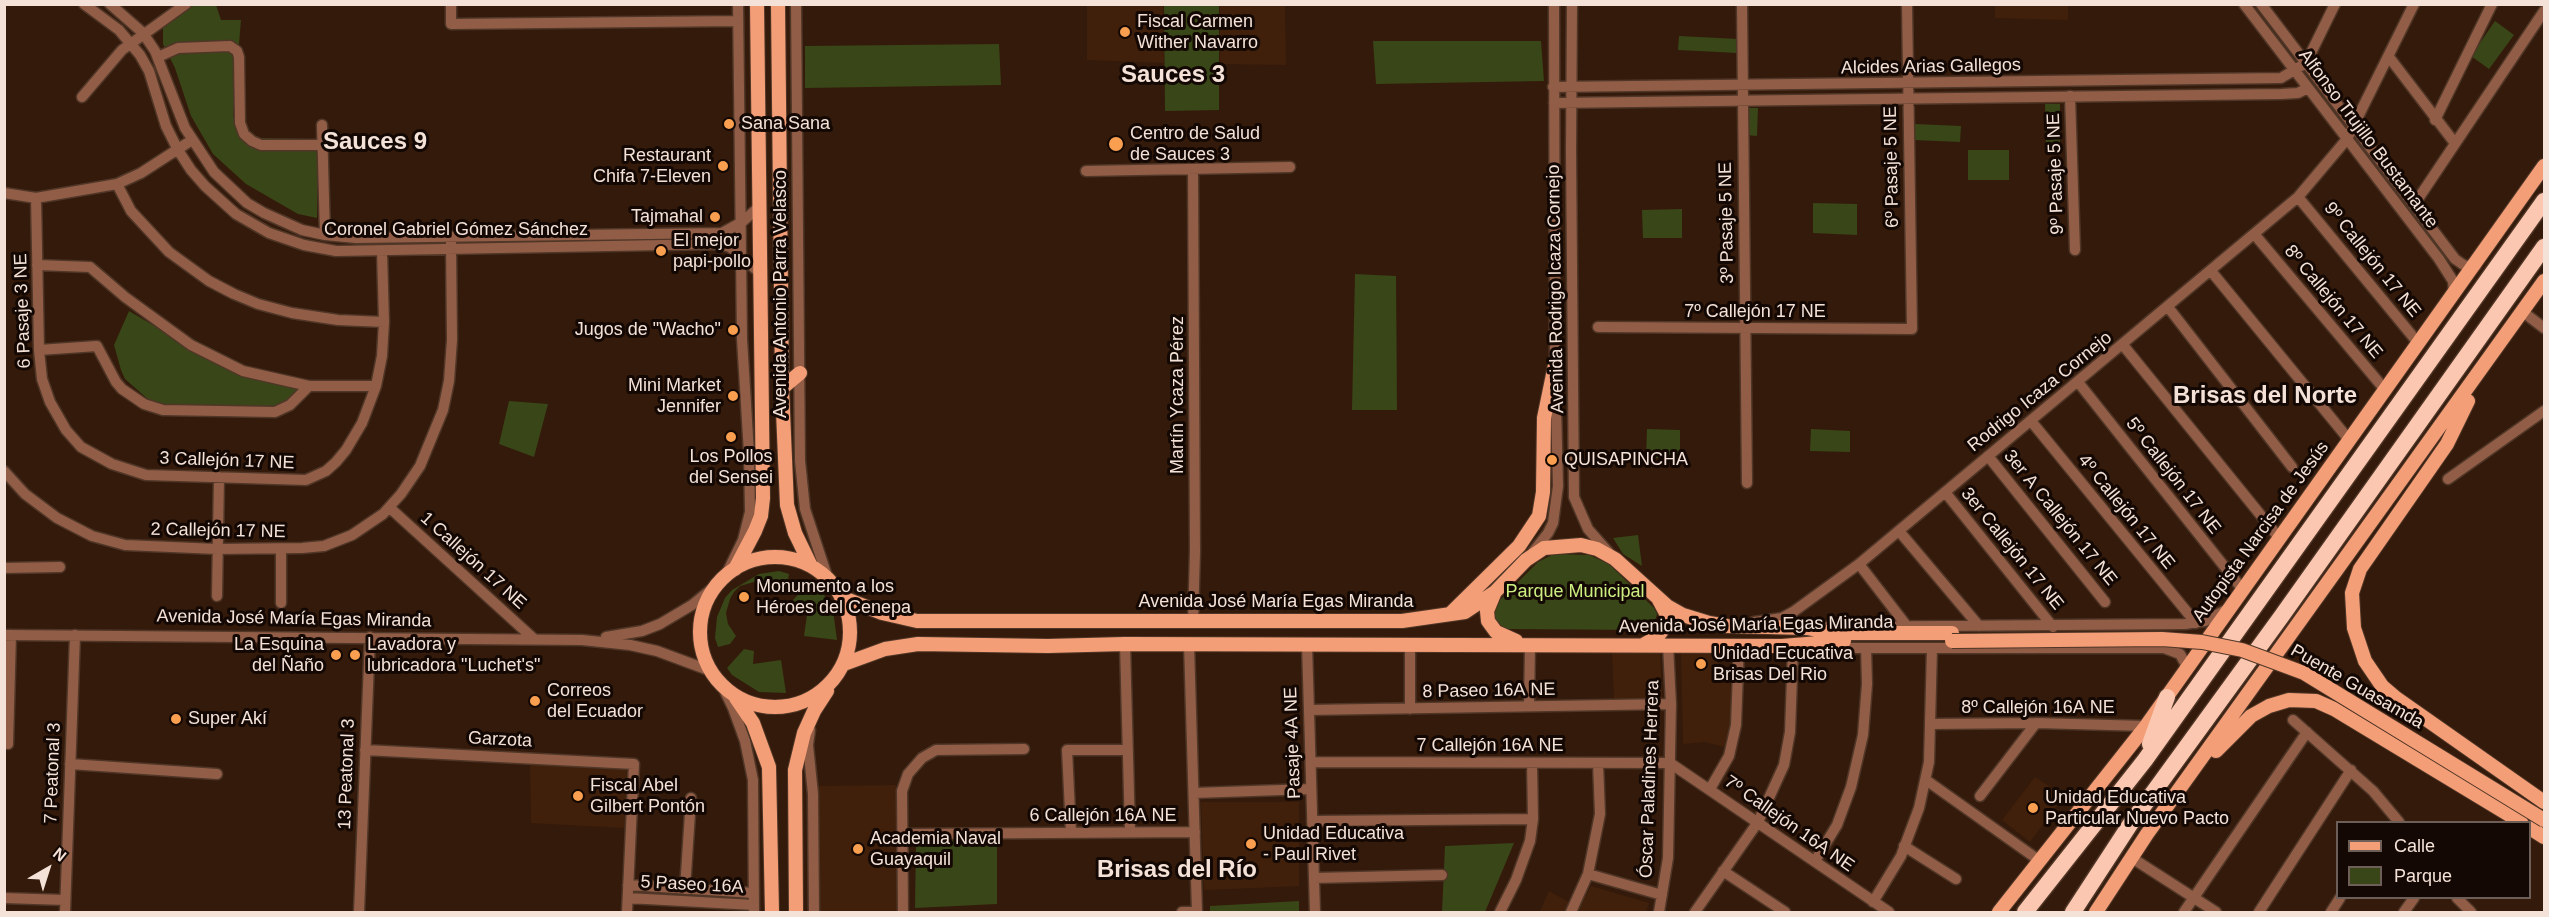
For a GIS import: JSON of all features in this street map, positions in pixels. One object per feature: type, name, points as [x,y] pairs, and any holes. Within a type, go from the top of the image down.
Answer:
[{"type":"highway","points":[[2025,912],[2145,760],[2544,201]]},
{"type":"highway","points":[[2073,912],[2131,823],[2281,617],[2544,247]]},
{"type":"highway","points":[[2145,760],[2167,697]]},
{"type":"main road","name":"Avenida Antonio Parra Velasco","points":[[730,572],[755,531],[761,516],[763,498],[757,4]]},
{"type":"main road","name":"Avenida Antonio Parra Velasco","points":[[778,4],[782,388],[787,505],[795,534],[810,564]]},
{"type":"main road","name":"Autopista Narcisa de Jesús","points":[[1999,912],[2146,726],[2476,265],[2544,166]]},
{"type":"main road","points":[[2096,912],[2187,779],[2544,281]]},
{"type":"main road","points":[[1449,615],[1519,546],[1539,516],[1543,492],[1544,418],[1555,365]]},
{"type":"main road","points":[[2484,367],[2447,444],[2360,569],[2352,593],[2352,614],[2356,639],[2365,661],[2382,686],[2544,802]]},
{"type":"main road","points":[[782,388],[800,373]]},
{"type":"main road","name":"Avenida José María Egas Miranda","points":[[842,597],[882,613],[917,621],[1402,621],[1449,615],[1476,606],[1496,592],[1526,560],[1550,546],[1581,544],[1597,549],[1615,559],[1659,599],[1683,615],[1727,626],[1807,628],[1832,633],[1952,637]]},
{"type":"main road","points":[[772,912],[769,767],[753,723],[734,695],[711,671],[702,650],[699,628],[704,606],[714,587],[730,572],[759,558],[785,557],[810,564],[828,579],[842,597],[851,625],[850,645],[844,664],[814,711],[800,747],[795,770],[796,912]]},
{"type":"main road","points":[[1496,592],[1487,611],[1491,627],[1502,636],[1528,645]]},
{"type":"main road","points":[[1640,645],[1656,638],[1666,626],[1667,615],[1659,599]]},
{"type":"main road","name":"Puente Guasamda","points":[[1952,637],[2179,633],[2221,638],[2266,650],[2320,675],[2544,812]]},
{"type":"main road","name":"Avenida José María Egas Miranda","points":[[844,664],[885,649],[918,644],[1048,646],[1125,644],[1739,645],[1788,648],[1832,641],[1952,637]]},
{"type":"main road","name":"Puente Guasamda","points":[[1952,637],[2162,639],[2202,642],[2254,653],[2304,673],[2544,820]]},
{"type":"main road","points":[[734,695],[751,704],[784,707],[803,703],[820,694],[834,681]]},
{"type":"main road","points":[[2187,779],[2251,716],[2279,702],[2298,699],[2316,701],[2367,729],[2519,821]]},
{"type":"main road","points":[[2531,829],[2544,837]]},
{"type":"street","name":"Coronel Gabriel Gómez Sánchez","points":[[84,4],[104,17],[131,42],[149,71],[166,126],[191,170],[236,214],[262,230],[286,240],[322,249],[382,250],[718,244],[730,247],[759,272]]},
{"type":"street","name":"Coronel Gabriel Gómez Sánchez","points":[[110,4],[143,33],[158,57],[192,140],[214,171],[247,202],[285,223],[325,235],[356,238],[722,233],[742,222],[759,207]]},
{"type":"street","points":[[451,4],[451,24],[738,21]]},
{"type":"street","name":"Avenida Antonio Parra Velasco","points":[[730,572],[743,540],[750,512],[742,339],[738,4]]},
{"type":"street","name":"Avenida Antonio Parra Velasco","points":[[796,4],[800,461],[805,509],[828,579]]},
{"type":"street","name":"Avenida Rodrigo Icaza Cornejo","points":[[1526,560],[1548,533],[1556,513],[1558,486],[1555,365],[1554,4]]},
{"type":"street","name":"Avenida Rodrigo Icaza Cornejo","points":[[1572,4],[1574,497],[1588,530],[1615,559]]},
{"type":"street","name":"3º Pasaje 5 NE","points":[[1742,4],[1741,86],[1747,483]]},
{"type":"street","name":"6º Pasaje 5 NE","points":[[1907,4],[1912,328]]},
{"type":"street","name":"Alfonso Trujillo Bustamante","points":[[2244,4],[2439,259],[2453,281],[2455,291],[2453,297]]},
{"type":"street","name":"Alfonso Trujillo Bustamante","points":[[2261,4],[2455,259],[2465,266],[2476,265]]},
{"type":"street","points":[[2306,63],[2335,4]]},
{"type":"street","name":"Rodrigo Icaza Cornejo","points":[[1727,626],[1782,618],[1812,600],[1899,531],[2298,197],[2347,139],[2414,4]]},
{"type":"street","points":[[2435,120],[2492,4]]},
{"type":"street","points":[[82,97],[131,42],[179,6]]},
{"type":"street","points":[[2414,205],[2454,142],[2544,11]]},
{"type":"street","points":[[158,57],[178,48],[230,46],[237,51],[239,57],[240,123],[244,134],[261,145],[322,145]]},
{"type":"street","points":[[2389,57],[2454,142]]},
{"type":"street","name":"Alcides Arias Gallegos","points":[[1553,87],[2277,79],[2306,63]]},
{"type":"street","name":"Alcides Arias Gallegos","points":[[1554,103],[2298,93],[2308,88]]},
{"type":"street","name":"9º Pasaje 5 NE","points":[[2070,96],[2075,250]]},
{"type":"street","points":[[322,125],[325,235]]},
{"type":"street","points":[[4,193],[36,198],[117,184],[141,173],[192,140]]},
{"type":"street","points":[[1086,171],[1290,167]]},
{"type":"street","name":"Martín Ycaza Pérez","points":[[1193,169],[1195,530],[1193,621]]},
{"type":"street","points":[[117,184],[131,211],[169,252],[209,281],[234,294],[258,304],[292,313],[338,320],[384,322]]},
{"type":"street","name":"9º Callejón 17 NE","points":[[2298,197],[2419,344]]},
{"type":"street","name":"6 Pasaje 3 NE","points":[[36,198],[39,350],[42,379],[50,402],[59,422],[75,441],[103,460],[146,475]]},
{"type":"street","name":"8º Callejón 17 NE","points":[[2255,235],[2386,391]]},
{"type":"street","name":"2 Callejón 17 NE","points":[[4,471],[41,507],[83,532],[125,545],[281,549],[324,546],[352,535],[390,508],[420,466],[444,410],[452,351],[451,236]]},
{"type":"street","points":[[37,265],[88,266],[125,297],[198,350],[246,372],[309,386],[376,386],[382,356],[384,322],[382,250]]},
{"type":"street","points":[[2211,271],[2350,441]]},
{"type":"street","points":[[2169,307],[2292,467]]},
{"type":"street","points":[[2523,312],[2544,328]]},
{"type":"street","name":"7º Callejón 17 NE","points":[[1598,327],[1912,328]]},
{"type":"street","points":[[2123,345],[2280,539]]},
{"type":"street","points":[[39,350],[97,346],[122,389],[140,402],[163,410],[275,412],[290,405],[309,386]]},
{"type":"street","name":"5º Callejón 17 NE","points":[[2078,382],[2243,590]]},
{"type":"street","name":"3 Callejón 17 NE","points":[[146,475],[306,480],[326,471],[343,455],[362,423],[376,386]]},
{"type":"street","points":[[2448,479],[2544,411]]},
{"type":"street","name":"4º Callejón 17 NE","points":[[2031,421],[2196,623]]},
{"type":"street","name":"3er A Callejón 17 NE","points":[[1988,456],[2105,602]]},
{"type":"street","points":[[217,596],[219,477]]},
{"type":"street","name":"3er Callejón 17 NE","points":[[1945,492],[2054,627]]},
{"type":"street","name":"1 Callejón 17 NE","points":[[390,508],[534,639]]},
{"type":"street","points":[[1899,531],[1979,626]]},
{"type":"street","points":[[281,549],[281,603]]},
{"type":"street","points":[[1859,564],[1906,626]]},
{"type":"street","points":[[4,568],[60,567]]},
{"type":"street","name":"Avenida José María Egas Miranda","points":[[582,640],[618,636],[660,624],[692,605],[714,587]]},
{"type":"street","points":[[1807,628],[1833,625],[2054,627],[2196,623],[2216,617],[2231,607]]},
{"type":"street","points":[[8,635],[8,744]]},
{"type":"street","name":"Avenida José María Egas Miranda","points":[[8,635],[582,640],[630,645],[657,651],[711,671]]},
{"type":"street","name":"7 Peatonal 3","points":[[65,912],[75,635]]},
{"type":"street","name":"13 Peatonal 3","points":[[359,912],[369,637]]},
{"type":"street","points":[[1125,644],[1126,750],[1130,832]]},
{"type":"street","points":[[1182,912],[1197,912],[1189,644]]},
{"type":"street","name":"Pasaje 4A NE","points":[[1307,644],[1315,912]]},
{"type":"street","points":[[1410,645],[1410,709]]},
{"type":"street","points":[[1528,645],[1529,706]]},
{"type":"street","name":"Óscar Paladines Herrera","points":[[1659,912],[1668,858],[1671,704],[1668,645]]},
{"type":"street","points":[[1710,789],[1729,756],[1736,725],[1739,645]]},
{"type":"street","points":[[1695,912],[1758,822],[1784,765],[1790,732],[1788,648],[2169,649],[2183,658],[2185,671]]},
{"type":"street","points":[[1815,861],[1837,825],[1851,787],[1863,735],[1867,684],[1866,648]]},
{"type":"street","points":[[1873,902],[1904,846],[1919,808],[1926,780],[1932,648]]},
{"type":"street","points":[[721,683],[745,741],[753,780],[754,909]]},
{"type":"street","name":"8 Paseo 16A NE","points":[[1309,710],[1671,704]]},
{"type":"street","points":[[814,711],[808,745],[813,794],[814,912]]},
{"type":"street","points":[[2293,720],[2351,770],[2394,820]]},
{"type":"street","points":[[1980,796],[2036,723]]},
{"type":"street","name":"8º Callejón 16A NE","points":[[1930,724],[2036,723],[2146,726]]},
{"type":"street","points":[[2184,912],[2307,732]]},
{"type":"street","points":[[903,912],[902,791],[908,774],[922,758],[936,750],[1024,749]]},
{"type":"street","name":"Garzota","points":[[365,750],[634,764],[628,885]]},
{"type":"street","points":[[1071,832],[1067,750],[1126,750]]},
{"type":"street","name":"7 Callejón 16A NE","points":[[1311,762],[1670,763]]},
{"type":"street","points":[[1500,912],[1516,880],[1530,841],[1533,819],[1532,763]]},
{"type":"street","points":[[1571,912],[1588,874],[1600,814],[1598,763]]},
{"type":"street","name":"7º Callejón 16A NE","points":[[1670,763],[1889,912]]},
{"type":"street","points":[[70,764],[217,774]]},
{"type":"street","points":[[2259,912],[2351,770]]},
{"type":"street","points":[[1926,780],[2040,861]]},
{"type":"street","points":[[1194,793],[1311,789]]},
{"type":"street","points":[[685,889],[692,798]]},
{"type":"street","points":[[1312,821],[1533,819]]},
{"type":"street","name":"6 Callejón 16A NE","points":[[903,834],[1195,832]]},
{"type":"street","points":[[1904,846],[1956,879]]},
{"type":"street","points":[[2132,858],[2216,912]]},
{"type":"street","points":[[1723,871],[1785,912]]},
{"type":"street","points":[[1588,874],[1662,895]]},
{"type":"street","points":[[1314,878],[1442,875]]},
{"type":"street","points":[[627,912],[628,885]]},
{"type":"street","name":"5 Paseo 16A","points":[[628,885],[754,893]]},
{"type":"street","points":[[4,898],[65,900]]},
{"type":"street","name":"5 Paseo 16A","points":[[628,898],[683,908],[754,909]]},
{"type":"street","points":[[2331,912],[2339,899]]},
{"type":"street","points":[[2404,912],[2413,899]]},
{"type":"street","points":[[2459,899],[2470,912]]},
{"type":"shaded area","name":"Fiscal Carmen Wither Navarro","points":[[1087,5],[1163,5],[1164,63],[1087,60]]},
{"type":"shaded area","points":[[1220,5],[1285,5],[1286,65],[1220,64]]},
{"type":"shaded area","points":[[1995,5],[2068,5],[2068,20],[1995,18]]},
{"type":"shaded area","points":[[1612,651],[1660,652],[1662,699],[1614,700]]},
{"type":"shaded area","points":[[1681,651],[1718,654],[1717,677],[1730,678],[1732,717],[1724,747],[1705,742],[1683,744]]},
{"type":"shaded area","name":"Fiscal Abel Gilbert Pontón","points":[[530,764],[627,768],[625,828],[531,823]]},
{"type":"shaded area","name":"Unidad Educativa Particular Nuevo Pacto","points":[[2035,777],[2064,796],[2030,842],[2002,820]]},
{"type":"shaded area","name":"Academia Naval Guayaquil","points":[[896,785],[898,912],[820,912],[818,786]]},
{"type":"shaded area","name":"Unidad Educativa - Paul Rivet","points":[[1201,802],[1299,802],[1299,886],[1204,890]]},
{"type":"shaded area","points":[[1591,886],[1649,903],[1646,912],[1583,912],[1578,910]]},
{"type":"shaded area","points":[[1549,891],[1569,902],[1564,912],[1540,911]]},
{"type":"green space","points":[[194,5],[216,5],[221,20],[241,20],[233,116],[248,134],[258,138],[306,139],[318,146],[317,218],[298,214],[246,184],[213,154],[191,116],[175,68],[163,44],[163,26]]},
{"type":"green space","points":[[1164,5],[1219,5],[1219,110],[1165,111]]},
{"type":"green space","points":[[2495,21],[2514,35],[2489,69],[2471,56]]},
{"type":"green space","points":[[1679,36],[1738,39],[1738,53],[1678,50]]},
{"type":"green space","points":[[1373,41],[1541,41],[1544,81],[1376,84]]},
{"type":"green space","points":[[999,44],[1001,85],[805,88],[805,46]]},
{"type":"green space","points":[[2045,104],[2060,104],[2060,144],[2046,145]]},
{"type":"green space","points":[[1747,108],[1758,108],[1757,136],[1747,135]]},
{"type":"green space","points":[[1915,124],[1961,126],[1960,142],[1914,140]]},
{"type":"green space","points":[[1968,150],[2009,150],[2009,180],[1968,180]]},
{"type":"green space","points":[[1813,203],[1857,204],[1857,235],[1813,233]]},
{"type":"green space","points":[[1682,209],[1682,238],[1643,238],[1642,210]]},
{"type":"green space","points":[[1355,274],[1396,276],[1397,410],[1352,410]]},
{"type":"green space","points":[[129,311],[197,351],[302,385],[289,402],[271,407],[161,406],[150,401],[125,379],[121,370],[114,345]]},
{"type":"green space","points":[[509,401],[548,404],[534,457],[499,444]]},
{"type":"green space","points":[[1647,429],[1680,430],[1680,458],[1646,458]]},
{"type":"green space","points":[[1811,429],[1850,431],[1850,452],[1810,451]]},
{"type":"green space","points":[[1638,535],[1642,566],[1623,554],[1613,538]]},
{"type":"green space","name":"Parque Municipal","points":[[1559,554],[1589,555],[1609,564],[1654,608],[1657,614],[1654,625],[1642,630],[1507,629],[1500,626],[1495,621],[1494,614],[1500,600],[1538,562]]},
{"type":"green space","points":[[779,571],[789,574],[787,585],[781,592],[767,584],[754,582],[740,586],[734,592],[726,613],[728,624],[736,636],[730,644],[718,647],[715,638],[717,617],[725,598],[732,590],[759,574]]},
{"type":"green space","points":[[810,582],[823,593],[833,610],[837,640],[804,636],[808,608],[796,609],[793,600]]},
{"type":"green space","points":[[744,649],[754,651],[753,664],[781,660],[786,693],[759,692],[732,675],[727,668]]},
{"type":"green space","points":[[916,840],[997,840],[997,904],[915,908]]},
{"type":"green space","points":[[1514,843],[1485,912],[1442,912],[1445,846]]},
{"type":"green space","points":[[1299,901],[1299,912],[1210,912],[1210,906]]},
{"type":"place","name":"Fiscal Carmen Wither Navarro","points":[[1125,32]]},
{"type":"place","name":"Sana Sana","points":[[729,124]]},
{"type":"place","name":"Centro de Salud de Sauces 3","points":[[1116,144]]},
{"type":"place","name":"Restaurant Chifa 7-Eleven","points":[[723,166]]},
{"type":"place","name":"Tajmahal","points":[[715,217]]},
{"type":"place","name":"El mejor papi-pollo","points":[[661,251]]},
{"type":"place","name":"Jugos de \"Wacho\"","points":[[733,330]]},
{"type":"place","name":"Mini Market Jennifer","points":[[733,396]]},
{"type":"place","name":"Los Pollos del Sensei","points":[[731,437]]},
{"type":"place","name":"QUISAPINCHA","points":[[1552,460]]},
{"type":"place","name":"Monumento a los Héroes del Cenepa","points":[[744,597]]},
{"type":"place","name":"La Esquina del Ñaño","points":[[336,655]]},
{"type":"place","name":"Lavadora y lubricadora \"Luchet's\"","points":[[355,655]]},
{"type":"place","name":"Unidad Ecucativa Brisas Del Rio","points":[[1701,664]]},
{"type":"place","name":"Correos del Ecuador","points":[[535,701]]},
{"type":"place","name":"Super Akí","points":[[176,719]]},
{"type":"place","name":"Fiscal Abel Gilbert Pontón","points":[[578,796]]},
{"type":"place","name":"Unidad Educativa Particular Nuevo Pacto","points":[[2033,808]]},
{"type":"place","name":"Unidad Educativa - Paul Rivet","points":[[1251,844]]},
{"type":"place","name":"Academia Naval Guayaquil","points":[[858,849]]},
{"type":"district","name":"Sauces 3","points":[[1173,75]]},
{"type":"district","name":"Sauces 9","points":[[375,142]]},
{"type":"district","name":"Brisas del Norte","points":[[2265,396]]},
{"type":"district","name":"Brisas del Río","points":[[1177,870]]}]
